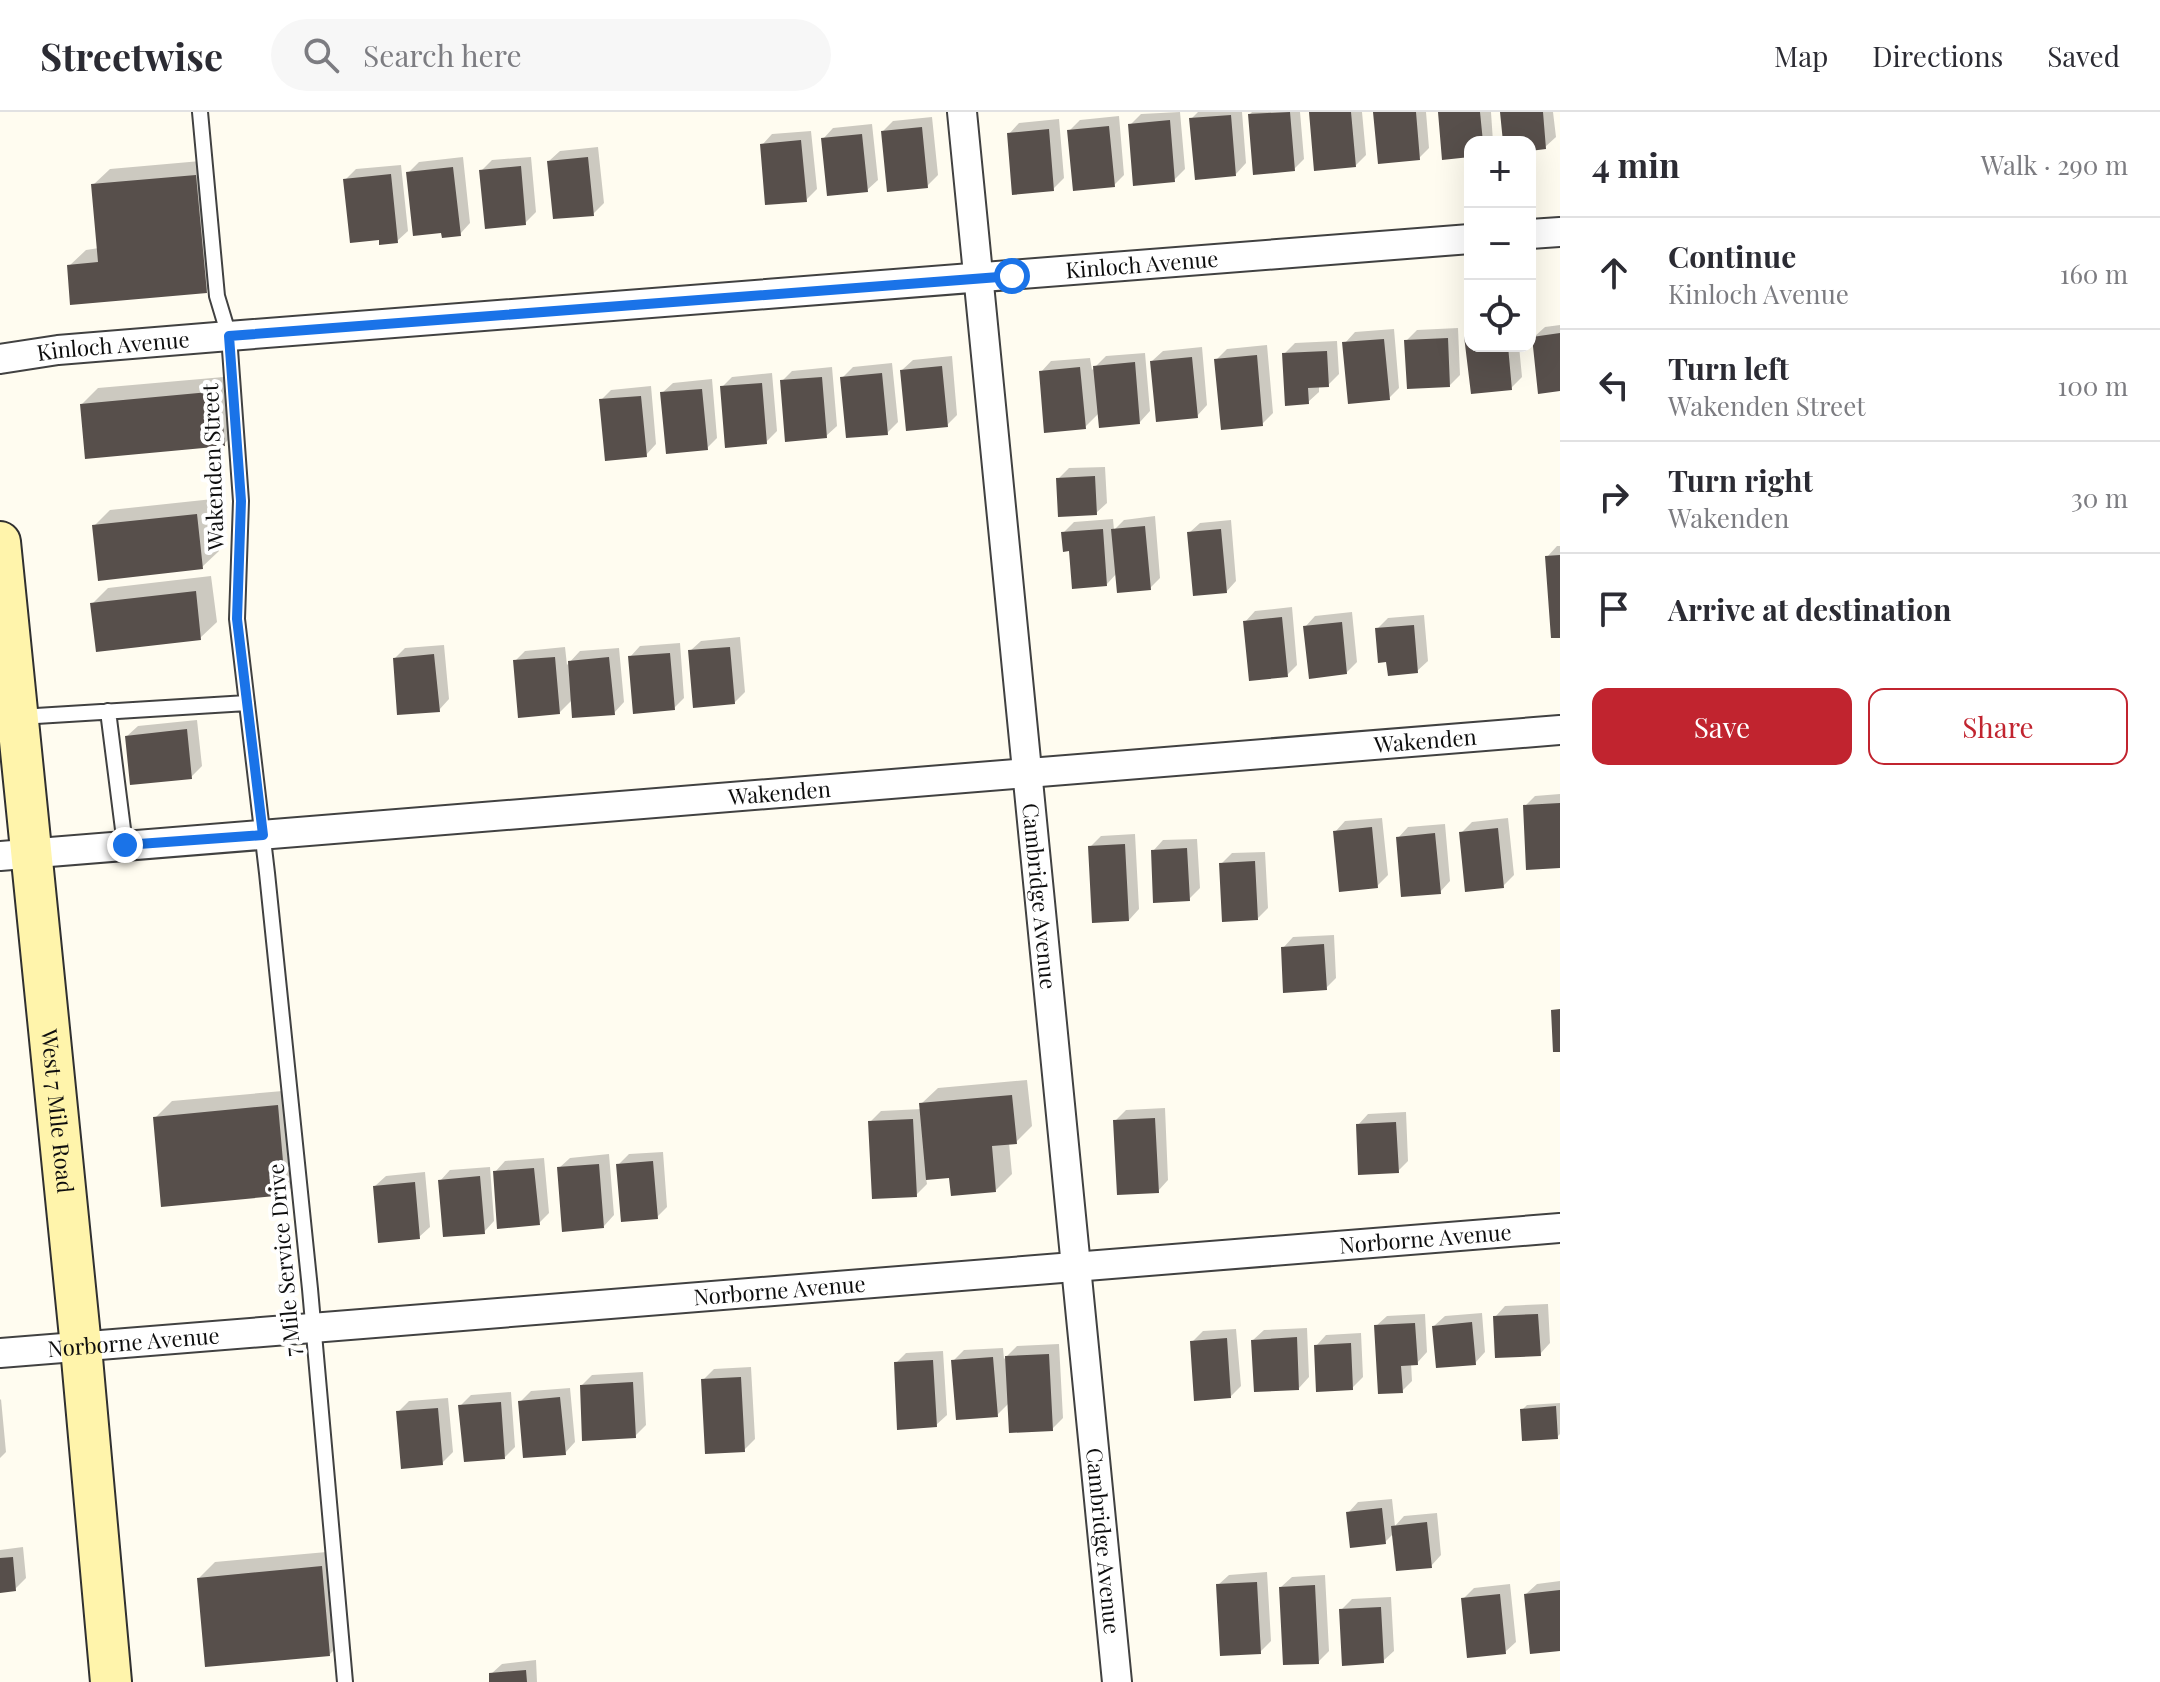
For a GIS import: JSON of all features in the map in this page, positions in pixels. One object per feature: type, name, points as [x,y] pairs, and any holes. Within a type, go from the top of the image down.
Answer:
[{"type":"main road","name":"West 7 Mile Road","points":[[0,542],[17,717],[15,854],[81,1347],[111,1682]]},
{"type":"street","name":"Cambridge Avenue","points":[[962,112],[1117,1682]]},
{"type":"street","points":[[1536,234],[1560,232]]},
{"type":"street","name":"Kinloch Avenue","points":[[0,359],[58,350],[229,336],[1464,239]]},
{"type":"street","name":"Wakenden","points":[[15,854],[1560,730]]},
{"type":"street","name":"Norborne Avenue","points":[[0,1353],[1560,1228]]},
{"type":"lane","points":[[200,112],[217,296],[229,336]]},
{"type":"lane","name":"Wakenden Street","points":[[229,336],[241,501],[237,619],[263,835]]},
{"type":"lane","points":[[17,717],[247,703]]},
{"type":"lane","points":[[108,711],[125,845]]},
{"type":"lane","name":"7 Mile Service Drive","points":[[263,835],[345,1682]]},
{"type":"building","points":[[1290,112],[1295,171],[1253,175],[1248,114]]},
{"type":"building","points":[[1309,112],[1351,112],[1356,167],[1314,171]]},
{"type":"building","points":[[1373,112],[1416,112],[1420,160],[1378,164]]},
{"type":"building","points":[[1438,112],[1480,112],[1482,136],[1464,136],[1464,158],[1442,160]]},
{"type":"building","points":[[1500,112],[1543,112],[1546,149],[1536,150],[1536,136],[1502,136]]},
{"type":"building","points":[[1231,115],[1236,176],[1195,180],[1189,118]]},
{"type":"building","points":[[1170,120],[1175,182],[1133,186],[1128,124]]},
{"type":"building","points":[[1109,126],[1115,187],[1073,191],[1067,130]]},
{"type":"building","points":[[922,127],[928,188],[887,192],[881,131]]},
{"type":"building","points":[[1049,129],[1054,191],[1012,195],[1007,133]]},
{"type":"building","points":[[862,134],[868,192],[827,196],[821,138]]},
{"type":"building","points":[[801,140],[807,202],[765,205],[760,144]]},
{"type":"building","points":[[588,157],[594,216],[553,219],[547,161]]},
{"type":"building","points":[[521,166],[526,225],[485,229],[479,170]]},
{"type":"building","points":[[453,167],[461,236],[442,238],[441,233],[413,236],[406,172]]},
{"type":"building","points":[[391,174],[398,243],[379,245],[379,240],[350,243],[343,179]]},
{"type":"building","points":[[196,175],[207,293],[70,305],[67,265],[98,262],[91,184]]},
{"type":"building","points":[[1560,333],[1560,391],[1538,394],[1534,352],[1536,336]]},
{"type":"building","points":[[1448,338],[1450,387],[1407,389],[1404,340]]},
{"type":"building","points":[[1384,339],[1390,400],[1348,404],[1342,342]]},
{"type":"building","points":[[1327,351],[1329,387],[1308,388],[1309,404],[1285,406],[1282,353]]},
{"type":"building","points":[[1466,352],[1509,352],[1512,390],[1471,394]]},
{"type":"building","points":[[1257,355],[1263,426],[1221,430],[1214,359]]},
{"type":"building","points":[[1192,357],[1198,418],[1156,422],[1150,361]]},
{"type":"building","points":[[1135,362],[1140,424],[1099,428],[1093,366]]},
{"type":"building","points":[[942,366],[948,427],[906,431],[900,370]]},
{"type":"building","points":[[1080,367],[1086,429],[1044,433],[1039,371]]},
{"type":"building","points":[[882,373],[888,435],[846,438],[840,377]]},
{"type":"building","points":[[822,377],[827,438],[785,442],[780,380]]},
{"type":"building","points":[[762,383],[767,444],[725,448],[720,386]]},
{"type":"building","points":[[702,389],[708,450],[666,454],[660,392]]},
{"type":"building","points":[[220,391],[225,446],[85,459],[80,404]]},
{"type":"building","points":[[641,396],[647,457],[605,461],[599,399]]},
{"type":"building","points":[[1095,476],[1097,515],[1058,517],[1056,478]]},
{"type":"building","points":[[197,514],[203,569],[98,581],[92,525]]},
{"type":"building","points":[[1145,526],[1151,590],[1117,593],[1111,529]]},
{"type":"building","points":[[1103,529],[1107,586],[1072,589],[1069,551],[1063,552],[1061,532]]},
{"type":"building","points":[[1221,529],[1227,593],[1193,596],[1187,532]]},
{"type":"building","points":[[1560,555],[1560,638],[1551,638],[1545,556]]},
{"type":"building","points":[[196,591],[201,640],[96,652],[90,603]]},
{"type":"building","points":[[1282,617],[1288,677],[1249,681],[1243,621]]},
{"type":"building","points":[[1342,622],[1347,674],[1309,679],[1303,626]]},
{"type":"building","points":[[1414,625],[1418,673],[1388,676],[1386,662],[1378,663],[1375,628]]},
{"type":"building","points":[[730,647],[735,704],[693,708],[688,650]]},
{"type":"building","points":[[670,653],[675,710],[633,714],[628,656]]},
{"type":"building","points":[[434,654],[440,712],[397,715],[393,658]]},
{"type":"building","points":[[555,657],[560,714],[518,718],[513,660]]},
{"type":"building","points":[[609,657],[615,715],[572,718],[568,661]]},
{"type":"building","points":[[187,729],[192,779],[130,785],[125,736]]},
{"type":"building","points":[[1560,803],[1560,868],[1526,870],[1523,805]]},
{"type":"building","points":[[1372,827],[1378,888],[1339,892],[1333,831]]},
{"type":"building","points":[[1498,828],[1504,888],[1465,892],[1459,832]]},
{"type":"building","points":[[1435,833],[1441,894],[1401,897],[1396,837]]},
{"type":"building","points":[[1125,844],[1129,921],[1092,923],[1088,846]]},
{"type":"building","points":[[1187,848],[1190,901],[1153,903],[1151,850]]},
{"type":"building","points":[[1255,861],[1258,920],[1222,922],[1219,863]]},
{"type":"building","points":[[1324,944],[1327,990],[1283,993],[1281,947]]},
{"type":"building","points":[[1560,1009],[1560,1052],[1553,1052],[1551,1010]]},
{"type":"building","points":[[1012,1095],[1017,1144],[992,1146],[996,1192],[951,1196],[949,1178],[926,1180],[919,1103]]},
{"type":"building","points":[[278,1105],[286,1195],[161,1207],[153,1117]]},
{"type":"building","points":[[1155,1118],[1159,1193],[1117,1195],[1113,1120]]},
{"type":"building","points":[[913,1119],[917,1197],[872,1199],[868,1121]]},
{"type":"building","points":[[1396,1122],[1399,1173],[1358,1175],[1356,1124]]},
{"type":"building","points":[[653,1161],[658,1219],[621,1222],[616,1164]]},
{"type":"building","points":[[599,1164],[604,1228],[562,1232],[557,1167]]},
{"type":"building","points":[[534,1168],[540,1225],[497,1229],[493,1171]]},
{"type":"building","points":[[480,1176],[485,1234],[443,1237],[438,1180]]},
{"type":"building","points":[[415,1182],[420,1239],[378,1243],[373,1186]]},
{"type":"building","points":[[1538,1314],[1541,1356],[1495,1358],[1493,1316]]},
{"type":"building","points":[[1472,1322],[1476,1365],[1436,1368],[1432,1326]]},
{"type":"building","points":[[1415,1323],[1418,1365],[1401,1366],[1403,1393],[1378,1394],[1374,1325]]},
{"type":"building","points":[[1297,1337],[1299,1390],[1254,1392],[1251,1340]]},
{"type":"building","points":[[1227,1338],[1231,1398],[1194,1401],[1190,1341]]},
{"type":"building","points":[[1351,1343],[1353,1390],[1316,1392],[1314,1345]]},
{"type":"building","points":[[1049,1354],[1053,1431],[1009,1433],[1005,1356]]},
{"type":"building","points":[[993,1357],[998,1417],[956,1420],[951,1360]]},
{"type":"building","points":[[933,1360],[937,1427],[897,1430],[894,1362]]},
{"type":"building","points":[[741,1377],[745,1452],[705,1454],[701,1379]]},
{"type":"building","points":[[633,1382],[636,1438],[582,1441],[580,1385]]},
{"type":"building","points":[[560,1397],[566,1455],[523,1458],[518,1401]]},
{"type":"building","points":[[501,1402],[505,1459],[464,1462],[458,1405]]},
{"type":"building","points":[[1556,1406],[1558,1439],[1522,1441],[1520,1409]]},
{"type":"building","points":[[438,1408],[443,1465],[401,1469],[396,1411]]},
{"type":"building","points":[[1382,1508],[1386,1544],[1350,1548],[1346,1512]]},
{"type":"building","points":[[1427,1522],[1432,1568],[1396,1571],[1391,1526]]},
{"type":"building","points":[[13,1557],[16,1591],[0,1593],[0,1558]]},
{"type":"building","points":[[322,1566],[330,1656],[205,1667],[197,1578]]},
{"type":"building","points":[[1257,1582],[1261,1654],[1220,1656],[1216,1584]]},
{"type":"building","points":[[1315,1585],[1319,1664],[1283,1665],[1279,1587]]},
{"type":"building","points":[[1560,1590],[1560,1651],[1530,1654],[1524,1594]]},
{"type":"building","points":[[1500,1594],[1506,1654],[1467,1658],[1461,1598]]},
{"type":"building","points":[[1381,1607],[1384,1663],[1342,1666],[1339,1609]]},
{"type":"building","points":[[526,1670],[527,1682],[489,1682],[489,1673]]},
{"type":"route","points":[[125,845],[263,835],[237,619],[241,501],[229,336],[1012,276]]}]
